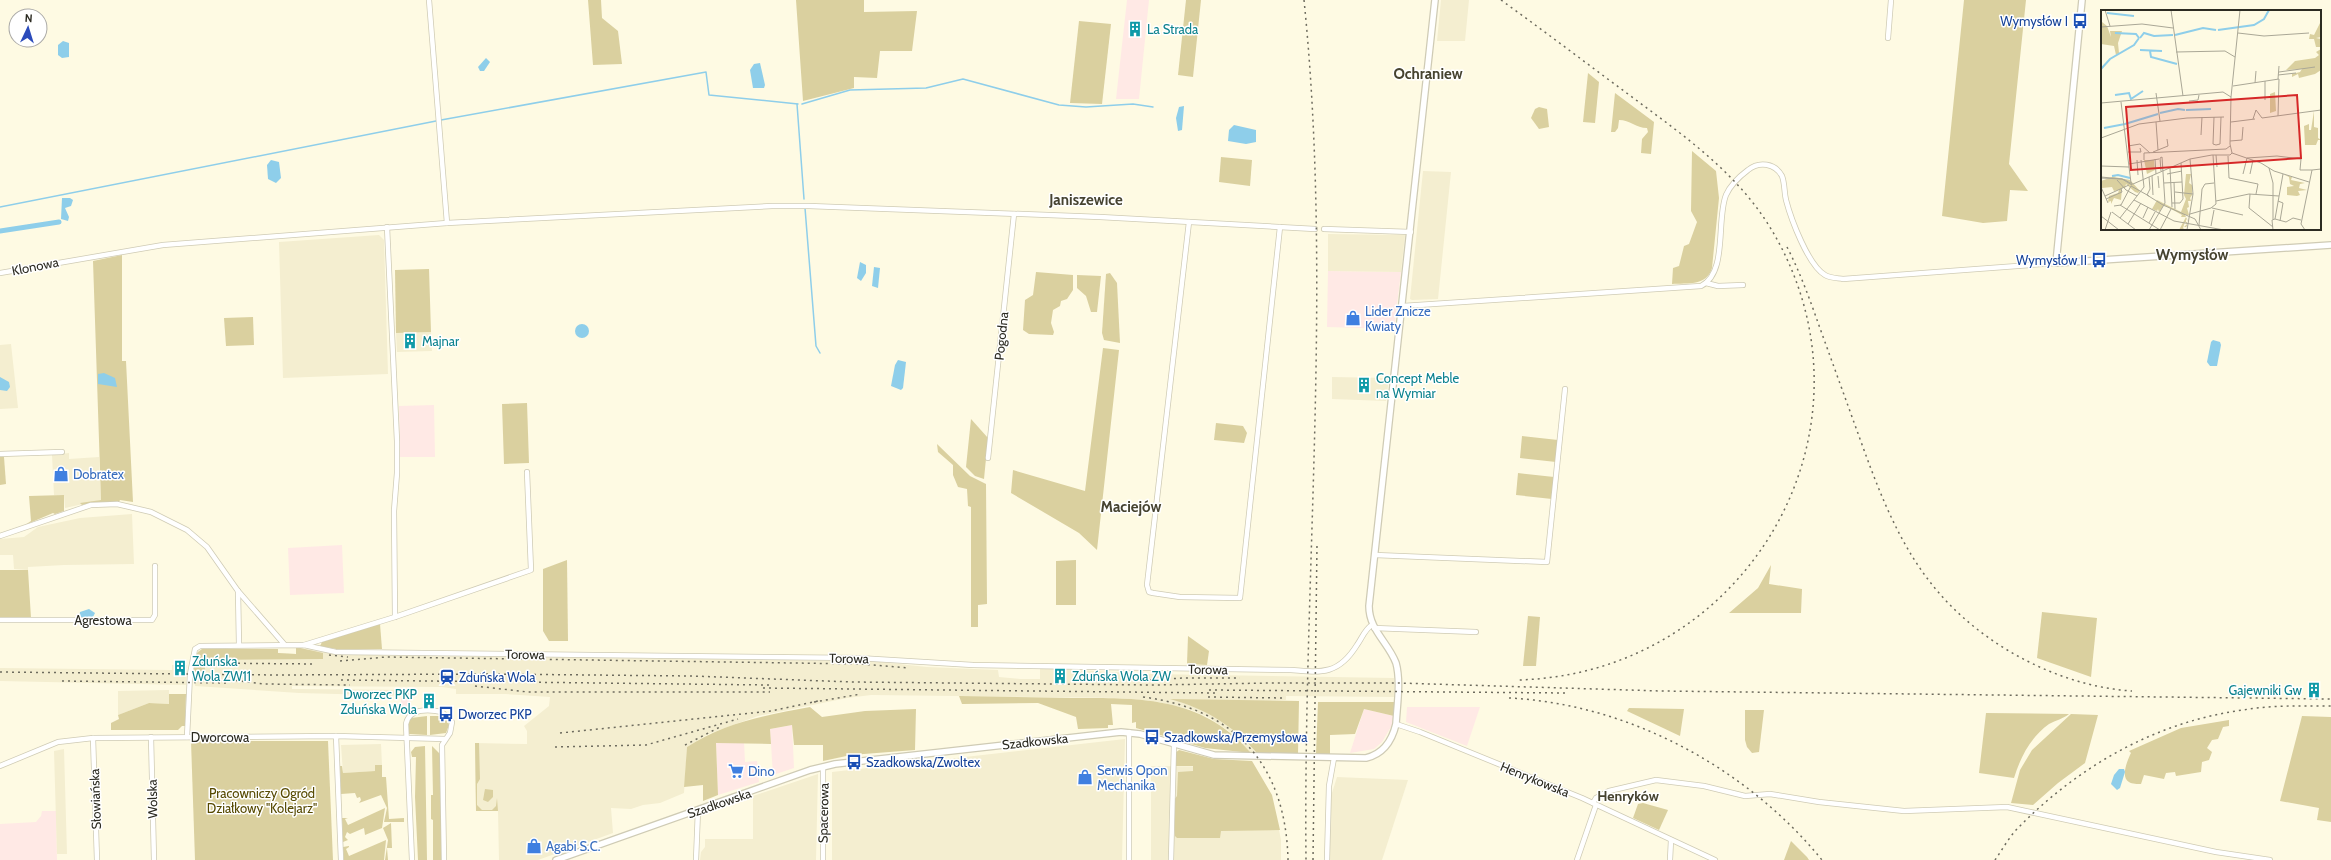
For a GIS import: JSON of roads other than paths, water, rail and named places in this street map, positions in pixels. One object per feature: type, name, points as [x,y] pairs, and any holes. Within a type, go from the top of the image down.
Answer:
[{"type":"street","points":[[429,0],[447,222]]},
{"type":"street","name":"Szadkowska","points":[[556,860],[823,767],[1129,732],[1214,755],[1366,758],[1378,753],[1390,740],[1396,724],[1397,668],[1391,652],[1373,626],[1370,618],[1369,606],[1403,306],[1435,0]]},
{"type":"street","points":[[1888,38],[1891,0]]},
{"type":"street","points":[[2056,263],[2082,0]]},
{"type":"street","points":[[1706,283],[1713,276],[1717,266],[1723,208],[1727,193],[1748,170],[1764,164],[1774,168],[1782,177],[1786,199],[1802,240],[1815,266],[1829,277],[1842,279],[2331,245]]},
{"type":"street","name":"Klonowa","points":[[0,272],[71,259],[163,245],[447,222],[801,206],[1014,214],[1315,229]]},
{"type":"street","name":"Pogodna","points":[[988,458],[1014,214]]},
{"type":"street","points":[[1189,222],[1147,585],[1149,592],[1180,597],[1240,598],[1280,227]]},
{"type":"street","points":[[387,227],[397,441],[397,474],[394,511],[395,617]]},
{"type":"street","points":[[1324,229],[1411,232]]},
{"type":"street","points":[[1403,306],[1686,288],[1706,283],[1718,286],[1743,285]]},
{"type":"street","points":[[1375,555],[1548,562],[1565,389]]},
{"type":"street","points":[[0,454],[62,452]]},
{"type":"street","points":[[187,737],[190,674],[195,649],[200,646],[304,644],[395,617],[531,570],[527,472]]},
{"type":"street","points":[[0,536],[91,505],[117,504],[135,507],[151,512],[187,530],[218,560],[238,591],[284,644]]},
{"type":"street","name":"Agrestowa","points":[[0,620],[152,620],[155,615],[155,566]]},
{"type":"street","points":[[238,591],[239,645]]},
{"type":"street","points":[[1373,626],[1476,632]]},
{"type":"street","name":"Torowa","points":[[304,644],[336,652],[858,658],[938,664],[1291,670],[1312,672],[1333,669],[1343,663],[1373,626]]},
{"type":"street","points":[[412,860],[406,721],[411,715],[420,711],[438,711],[449,717],[452,726],[442,745],[444,860]]},
{"type":"street","name":"Henrykowska","points":[[1396,724],[1420,732],[1594,804],[1715,860]]},
{"type":"street","points":[[1129,732],[1129,860]]},
{"type":"street","points":[[336,736],[341,860]]},
{"type":"street","name":"Dworcowa","points":[[0,766],[52,744],[74,739],[336,736],[445,739]]},
{"type":"street","name":"Wolska","points":[[150,737],[154,860]]},
{"type":"street","name":"Słowiańska","points":[[93,738],[97,860]]},
{"type":"street","points":[[1171,860],[1174,744]]},
{"type":"street","points":[[1327,860],[1329,786],[1334,758]]},
{"type":"street","name":"Spacerowa","points":[[823,767],[823,860]]},
{"type":"street","points":[[1577,860],[1596,798],[1610,791],[1656,780],[1704,786],[1745,796],[1770,794],[1819,802],[1904,811],[2007,807],[2216,852],[2270,860]]},
{"type":"street","points":[[696,860],[698,810]]},
{"type":"street","points":[[1670,860],[1671,840]]},
{"type":"water","points":[[63,41],[69,43],[69,57],[62,58],[58,55],[58,45]]},
{"type":"water","points":[[486,58],[490,62],[484,71],[480,71],[478,67]]},
{"type":"water","points":[[760,63],[765,85],[764,88],[753,88],[750,70],[754,64]]},
{"type":"water","points":[[1184,106],[1182,130],[1178,131],[1176,118],[1179,107]]},
{"type":"water","points":[[1234,125],[1256,130],[1256,142],[1246,144],[1228,141],[1229,130]]},
{"type":"water","points":[[271,160],[279,162],[281,178],[276,183],[268,179],[267,165]]},
{"type":"water","points":[[62,198],[70,198],[73,200],[71,206],[65,208],[69,217],[68,221],[61,219]]},
{"type":"water","points":[[860,262],[866,265],[866,273],[861,281],[857,278]]},
{"type":"water","points":[[874,267],[880,268],[878,288],[872,286]]},
{"type":"water","points":[[579,324],[585,324],[589,328],[589,334],[585,338],[579,338],[575,334],[575,328]]},
{"type":"water","points":[[2213,340],[2220,342],[2221,345],[2217,366],[2210,366],[2207,362],[2211,342]]},
{"type":"water","points":[[898,360],[906,362],[903,388],[901,390],[891,386],[895,365]]},
{"type":"water","points":[[104,373],[115,378],[117,387],[98,384],[98,374]]},
{"type":"water","points":[[0,377],[9,382],[10,387],[7,391],[0,390]]},
{"type":"water","points":[[89,609],[95,613],[93,617],[79,617],[80,612]]},
{"type":"water","points":[[2119,769],[2124,769],[2125,772],[2120,788],[2117,790],[2111,784],[2114,775]]},
{"type":"waterway","points":[[441,120],[706,72],[709,95],[798,104]]},
{"type":"waterway","points":[[802,104],[850,90],[926,88],[963,79],[1059,105],[1086,107],[1133,104],[1153,107]]},
{"type":"waterway","points":[[797,104],[804,199]]},
{"type":"waterway","points":[[0,207],[436,121]]},
{"type":"waterway","points":[[805,208],[816,346],[820,353]]},
{"type":"waterway","points":[[0,231],[59,222]]},
{"type":"railway","points":[[1304,0],[1312,107],[1316,215],[1317,322],[1308,645],[1306,860]]},
{"type":"railway","points":[[1501,0],[1686,138],[1722,169],[1754,204],[1768,224],[1803,301],[1814,379],[1805,455],[1776,525],[1732,586],[1672,634],[1600,667],[1518,680]]},
{"type":"railway","points":[[1787,247],[1806,289],[1884,502],[1898,531],[1930,582],[1951,606],[1975,628],[2019,657],[2050,671],[2082,682],[2132,691]]},
{"type":"railway","points":[[1313,860],[1317,544]]},
{"type":"railway","points":[[329,655],[348,657]]},
{"type":"railway","points":[[340,661],[386,657],[862,664],[908,668]]},
{"type":"railway","points":[[202,663],[315,664]]},
{"type":"railway","points":[[0,672],[276,675],[491,674],[692,676],[852,682],[1153,685],[1398,683],[1661,691],[2331,699]]},
{"type":"railway","points":[[1150,680],[1183,678],[1240,678]]},
{"type":"railway","points":[[224,679],[263,684],[350,685]]},
{"type":"railway","points":[[341,680],[769,685]]},
{"type":"railway","points":[[62,681],[230,683]]},
{"type":"railway","points":[[475,686],[528,692],[770,692]]},
{"type":"railway","points":[[763,688],[1215,693]]},
{"type":"railway","points":[[1209,690],[1567,693]]},
{"type":"railway","points":[[814,702],[861,694]]},
{"type":"railway","points":[[1143,697],[1176,704],[1205,714],[1230,729],[1250,748],[1266,771],[1278,797],[1285,827],[1288,860]]},
{"type":"railway","points":[[1208,697],[1284,698]]},
{"type":"railway","points":[[1509,698],[1554,703],[1598,713],[1641,728],[1682,747],[1722,770],[1758,797],[1792,827],[1822,860]]},
{"type":"railway","points":[[560,733],[771,711],[818,701]]},
{"type":"railway","points":[[1995,860],[2016,830],[2065,786],[2119,751],[2149,737],[2179,725],[2210,716],[2254,708],[2331,706]]},
{"type":"railway","points":[[555,747],[646,745],[738,719]]},
{"type":"railway","points":[[685,745],[720,727]]},
{"type":"place","name":"Wymysłów I","points":[[2080,21]]},
{"type":"place","name":"La Strada","points":[[1135,29]]},
{"type":"place","name":"Wymysłów II","points":[[2099,260]]},
{"type":"place","name":"Lider Znicze Kwiaty","points":[[1353,318]]},
{"type":"place","name":"Majnar","points":[[410,341]]},
{"type":"place","name":"Concept Meble na Wymiar","points":[[1364,385]]},
{"type":"place","name":"Dobratex","points":[[61,474]]},
{"type":"place","name":"Zduńska Wola ZW11","points":[[180,668]]},
{"type":"place","name":"Zduńska Wola ZW","points":[[1060,676]]},
{"type":"place","name":"Zduńska Wola","points":[[447,677]]},
{"type":"place","name":"Gajewniki Gw","points":[[2314,690]]},
{"type":"place","name":"Dworzec PKP Zduńska Wola","points":[[429,701]]},
{"type":"place","name":"Dworzec PKP","points":[[446,714]]},
{"type":"place","name":"Szadkowska/Przemysłowa","points":[[1152,737]]},
{"type":"place","name":"Szadkowska/Zwoltex","points":[[854,762]]},
{"type":"place","name":"Dino","points":[[736,771]]},
{"type":"place","name":"Serwis Opon Mechanika","points":[[1085,777]]},
{"type":"place","name":"Agabi S.C.","points":[[534,846]]},
{"type":"district","name":"Ochraniew","points":[[1428,74]]},
{"type":"district","name":"Janiszewice","points":[[1086,200]]},
{"type":"district","name":"Wymysłów","points":[[2192,255]]},
{"type":"district","name":"Maciejów","points":[[1131,507]]},
{"type":"district","name":"Henryków","points":[[1628,796]]},
{"type":"park label","name":"Pracowniczy Ogród Działkowy \"Kolejarz\"","points":[[262,800]]}]
